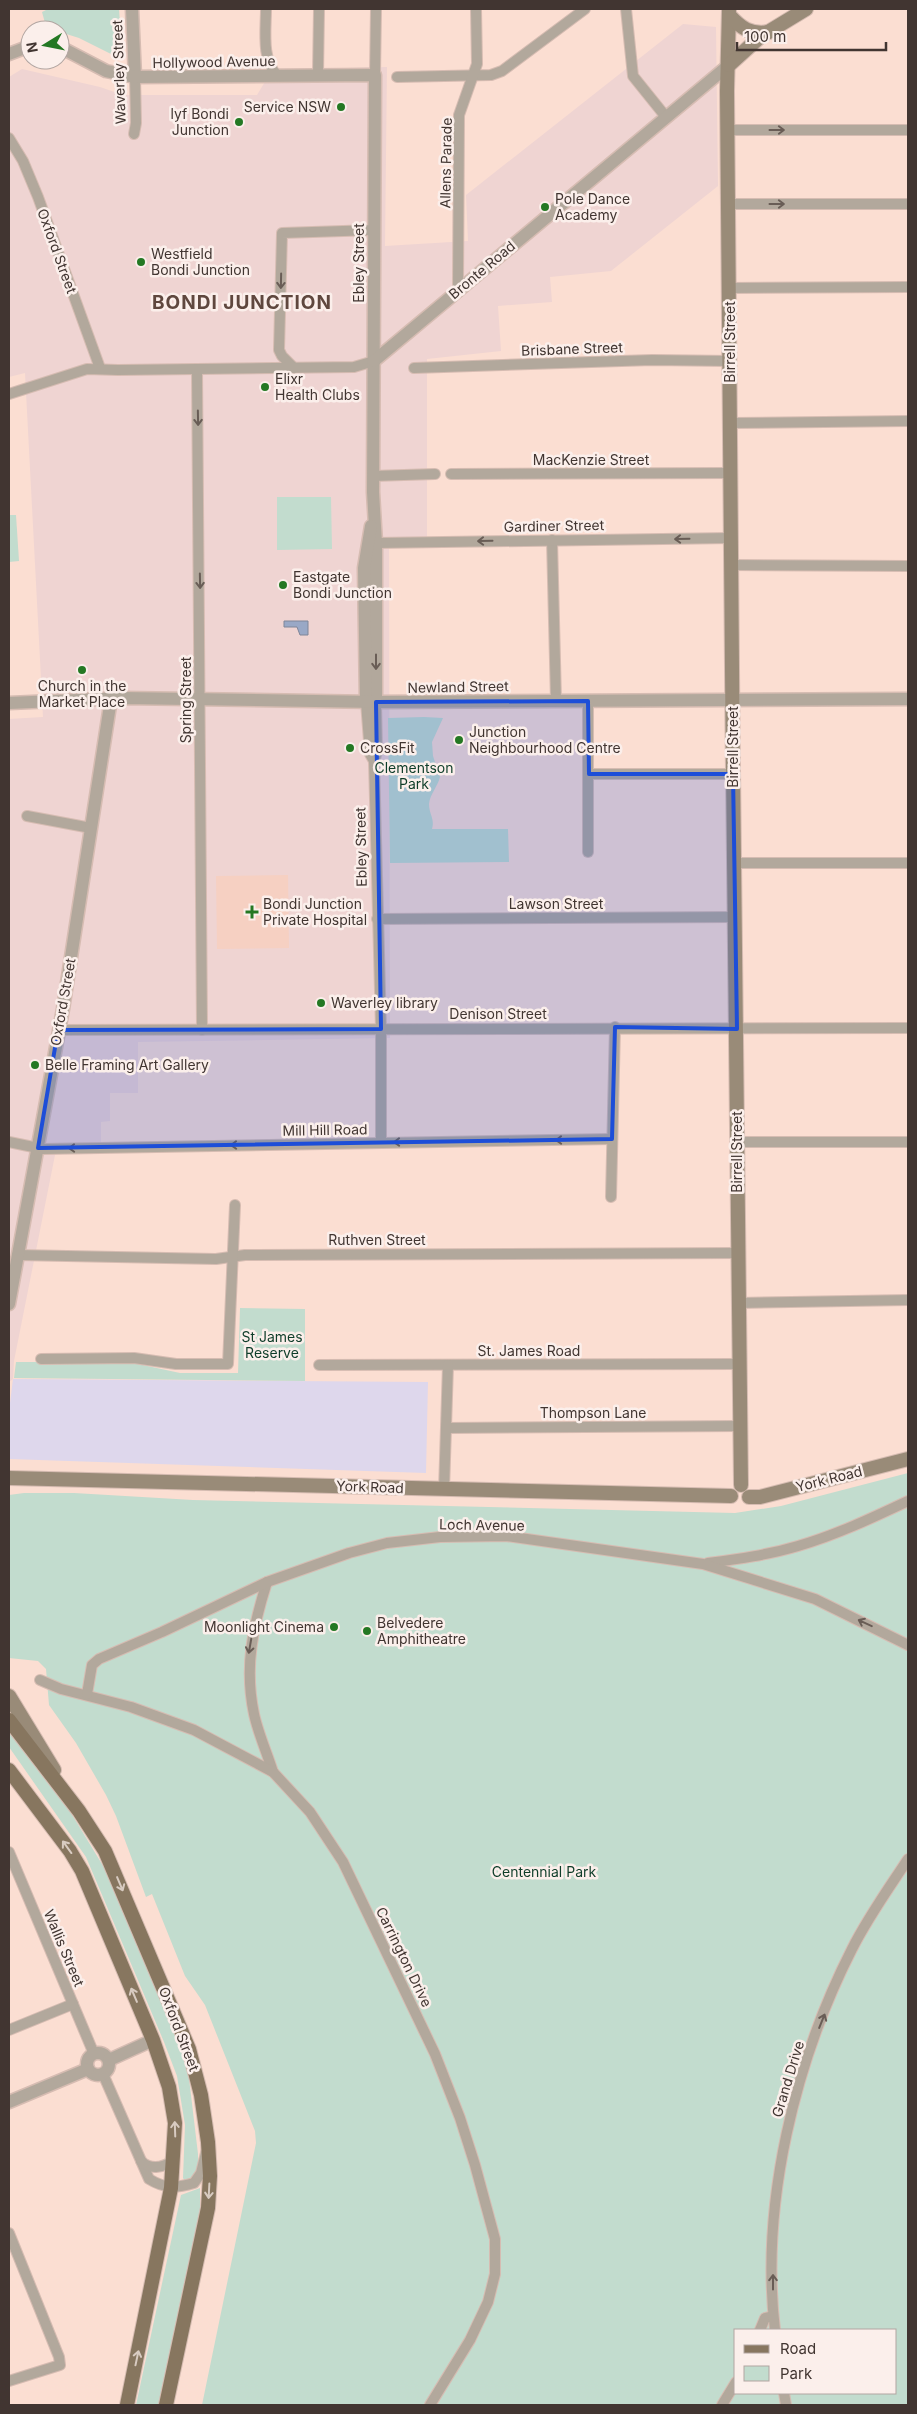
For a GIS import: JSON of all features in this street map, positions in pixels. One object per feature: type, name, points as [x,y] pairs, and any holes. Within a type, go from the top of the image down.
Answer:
[{"type":"main road","name":"Bronte Road","points":[[729,65],[746,47],[806,9]]},
{"type":"main road","points":[[729,12],[740,28],[758,34],[769,32]]},
{"type":"main road","name":"Birrell Street","points":[[729,12],[728,130],[732,699],[737,1029],[738,1364],[741,1485]]},
{"type":"main road","name":"York Road","points":[[749,1498],[760,1497],[908,1458]]},
{"type":"main road","name":"York Road","points":[[9,1478],[731,1496]]},
{"type":"main road","points":[[741,1485],[748,1489],[749,1498],[745,1502],[740,1504],[734,1501],[731,1496],[733,1488],[741,1485]]},
{"type":"main road","points":[[9,1696],[79,1812]]},
{"type":"main road","name":"Oxford Street","points":[[9,1720],[79,1812],[105,1851],[189,2049],[201,2095],[208,2142],[210,2176],[208,2208],[166,2405]]},
{"type":"main road","name":"Oxford Street","points":[[9,1771],[78,1864],[153,2040],[164,2070],[173,2105],[174,2160],[171,2188],[127,2405]]},
{"type":"street","name":"Waverley Street","points":[[132,9],[136,77],[136,124],[134,134]]},
{"type":"street","points":[[250,77],[261,67],[266,46],[266,9]]},
{"type":"street","points":[[318,75],[319,9]]},
{"type":"street","name":"Ebley Street","points":[[376,9],[373,476],[373,517],[376,543],[370,754],[374,761],[381,1029],[381,1143]]},
{"type":"street","name":"Allens Parade","points":[[458,290],[459,115],[477,64],[476,9]]},
{"type":"street","points":[[397,77],[473,77],[491,75],[502,71],[585,9]]},
{"type":"street","points":[[626,9],[633,76],[666,117]]},
{"type":"street","points":[[266,46],[272,70],[278,76]]},
{"type":"street","name":"Hollywood Avenue","points":[[70,53],[100,69],[136,77],[375,75]]},
{"type":"street","name":"Bronte Road","points":[[9,394],[88,369],[197,370],[294,368],[358,366],[374,361],[729,65]]},
{"type":"street","points":[[728,130],[908,130]]},
{"type":"street","name":"Oxford Street","points":[[9,138],[23,160],[38,197],[100,368]]},
{"type":"street","points":[[729,204],[908,204]]},
{"type":"street","points":[[294,368],[282,356],[279,350],[282,233],[374,230]]},
{"type":"street","points":[[730,288],[908,287]]},
{"type":"street","name":"Brisbane Street","points":[[414,368],[652,360],[730,361]]},
{"type":"street","name":"Spring Street","points":[[197,370],[202,1030]]},
{"type":"street","points":[[731,423],[908,421]]},
{"type":"street","name":"MacKenzie Street","points":[[451,474],[731,473]]},
{"type":"street","points":[[373,476],[435,474]]},
{"type":"street","name":"Ebley Street","points":[[371,702],[364,568],[373,517]]},
{"type":"street","name":"Gardiner Street","points":[[376,543],[731,538]]},
{"type":"street","points":[[552,540],[556,701]]},
{"type":"street","points":[[731,565],[908,566]]},
{"type":"street","name":"Newland Street","points":[[9,703],[200,698],[371,702],[908,699]]},
{"type":"street","name":"Oxford Street","points":[[9,1304],[58,1030],[110,699]]},
{"type":"street","points":[[588,701],[588,852]]},
{"type":"street","points":[[589,774],[733,774]]},
{"type":"street","points":[[27,816],[91,828]]},
{"type":"street","points":[[734,863],[908,863]]},
{"type":"street","name":"Lawson Street","points":[[378,919],[734,917]]},
{"type":"street","points":[[611,1197],[615,1028]]},
{"type":"street","name":"Denison Street","points":[[58,1030],[908,1028]]},
{"type":"street","name":"Mill Hill Road","points":[[9,1142],[38,1148],[612,1139]]},
{"type":"street","points":[[737,1142],[908,1142]]},
{"type":"street","points":[[41,1359],[134,1358],[176,1364],[228,1364],[235,1205]]},
{"type":"street","name":"Ruthven Street","points":[[17,1255],[46,1258],[216,1259],[245,1255],[738,1253]]},
{"type":"street","points":[[738,1303],[908,1300]]},
{"type":"street","name":"St. James Road","points":[[319,1365],[738,1364]]},
{"type":"street","points":[[444,1490],[448,1365]]},
{"type":"street","name":"Thompson Lane","points":[[446,1428],[740,1426]]},
{"type":"street","points":[[703,1564],[758,1556],[799,1546],[854,1527],[908,1501]]},
{"type":"street","name":"Loch Avenue","points":[[87,1694],[92,1665],[99,1659],[162,1632],[266,1582],[349,1553],[387,1543],[440,1537],[506,1536],[703,1564],[815,1600],[908,1645]]},
{"type":"street","points":[[266,1582],[254,1620],[248,1655],[249,1685],[254,1715],[273,1772]]},
{"type":"street","name":"Carrington Drive","points":[[40,1680],[60,1689],[87,1694],[131,1707],[194,1730],[273,1772],[310,1812],[344,1862],[434,2054],[460,2118],[490,2215],[496,2254],[492,2288],[470,2340],[430,2405]]},
{"type":"street","name":"Wallis Street","points":[[10,1857],[94,2054]]},
{"type":"street","name":"Grand Drive","points":[[775,2329],[773,2316],[773,2235],[780,2171],[788,2128],[804,2066],[852,1949],[908,1858]]},
{"type":"street","points":[[9,2030],[73,2004]]},
{"type":"street","points":[[108,2060],[153,2040]]},
{"type":"street","points":[[94,2054],[101,2054],[108,2060],[108,2070],[103,2074],[96,2075],[88,2069],[88,2062],[94,2054]]},
{"type":"street","points":[[9,2102],[88,2069]]},
{"type":"street","points":[[103,2074],[149,2178],[161,2186],[171,2188],[191,2184],[197,2180],[208,2142]]},
{"type":"street","points":[[141,2160],[148,2166],[154,2167],[174,2160]]},
{"type":"street","points":[[9,2233],[59,2357],[60,2365],[9,2380]]},
{"type":"street","points":[[760,2329],[765,2318],[773,2316]]},
{"type":"street","points":[[722,2405],[734,2385]]},
{"type":"highlighted area","points":[[588,701],[589,774],[733,774],[737,1029],[615,1027],[612,1139],[38,1148],[58,1030],[381,1029],[376,702]]},
{"type":"shaded area","points":[[683,24],[716,27],[718,186],[611,271],[550,277],[552,302],[498,306],[501,351],[427,359],[427,547],[389,546],[390,1038],[138,1042],[138,1093],[110,1093],[110,1121],[101,1122],[101,1145],[57,1145],[14,1361],[13,1379],[9,1382],[9,719],[43,717],[25,373],[9,377],[9,77],[20,70],[26,70],[100,87],[123,95],[257,95],[272,70],[387,67],[385,246],[468,241],[466,195]]},
{"type":"shaded area","name":"Bondi Junction Private Hospital","points":[[288,875],[289,948],[217,949],[216,876]]},
{"type":"shaded area","points":[[13,1379],[428,1382],[426,1473],[9,1459],[9,1411]]},
{"type":"green space","points":[[48,9],[119,9],[122,53],[117,57],[70,35],[70,20],[44,20],[42,12]]},
{"type":"green space","points":[[277,497],[331,497],[332,549],[277,550]]},
{"type":"green space","points":[[9,515],[16,515],[19,561],[9,562]]},
{"type":"green space","name":"Clementson Park","points":[[388,718],[443,718],[432,742],[433,756],[440,777],[429,804],[433,822],[432,829],[508,829],[509,862],[390,863]]},
{"type":"green space","name":"St James Reserve","points":[[240,1308],[305,1309],[305,1381],[14,1378],[16,1362],[118,1362],[138,1364],[180,1373],[238,1373]]},
{"type":"green space","name":"Centennial Park","points":[[908,1473],[908,2405],[202,2405],[256,2143],[255,2131],[205,2005],[185,1976],[152,1894],[146,1897],[116,1816],[106,1795],[76,1743],[49,1705],[46,1669],[38,1661],[9,1658],[9,1495],[24,1493],[74,1493],[193,1500],[735,1513],[781,1506]]},
{"type":"green space","points":[[9,1728],[68,1808],[111,1879],[185,2058],[198,2154],[198,2168],[193,2180],[185,2181],[183,2178],[185,2125],[177,2076],[164,2042],[86,1857],[9,1747]]},
{"type":"green space","points":[[200,2188],[200,2212],[160,2405],[136,2405],[181,2195]]},
{"type":"water","points":[[284,621],[308,621],[308,635],[300,635],[297,627],[284,627]]},
{"type":"place","name":"Service NSW","points":[[341,107]]},
{"type":"place","name":"lyf Bondi Junction","points":[[239,122]]},
{"type":"place","name":"Pole Dance Academy","points":[[545,207]]},
{"type":"place","name":"Westfield Bondi Junction","points":[[141,262]]},
{"type":"place","name":"Elixr Health Clubs","points":[[265,387]]},
{"type":"place","name":"Eastgate Bondi Junction","points":[[283,585]]},
{"type":"place","name":"Church in the Market Place","points":[[82,670]]},
{"type":"place","name":"Junction Neighbourhood Centre","points":[[459,740]]},
{"type":"place","name":"CrossFit","points":[[350,748]]},
{"type":"place","name":"Bondi Junction Private Hospital","points":[[252,912]]},
{"type":"place","name":"Waverley library","points":[[321,1003]]},
{"type":"place","name":"Belle Framing Art Gallery","points":[[35,1065]]},
{"type":"place","name":"Moonlight Cinema","points":[[334,1627]]},
{"type":"place","name":"Belvedere Amphitheatre","points":[[367,1631]]},
{"type":"district","name":"BONDI JUNCTION","points":[[242,302]]}]
